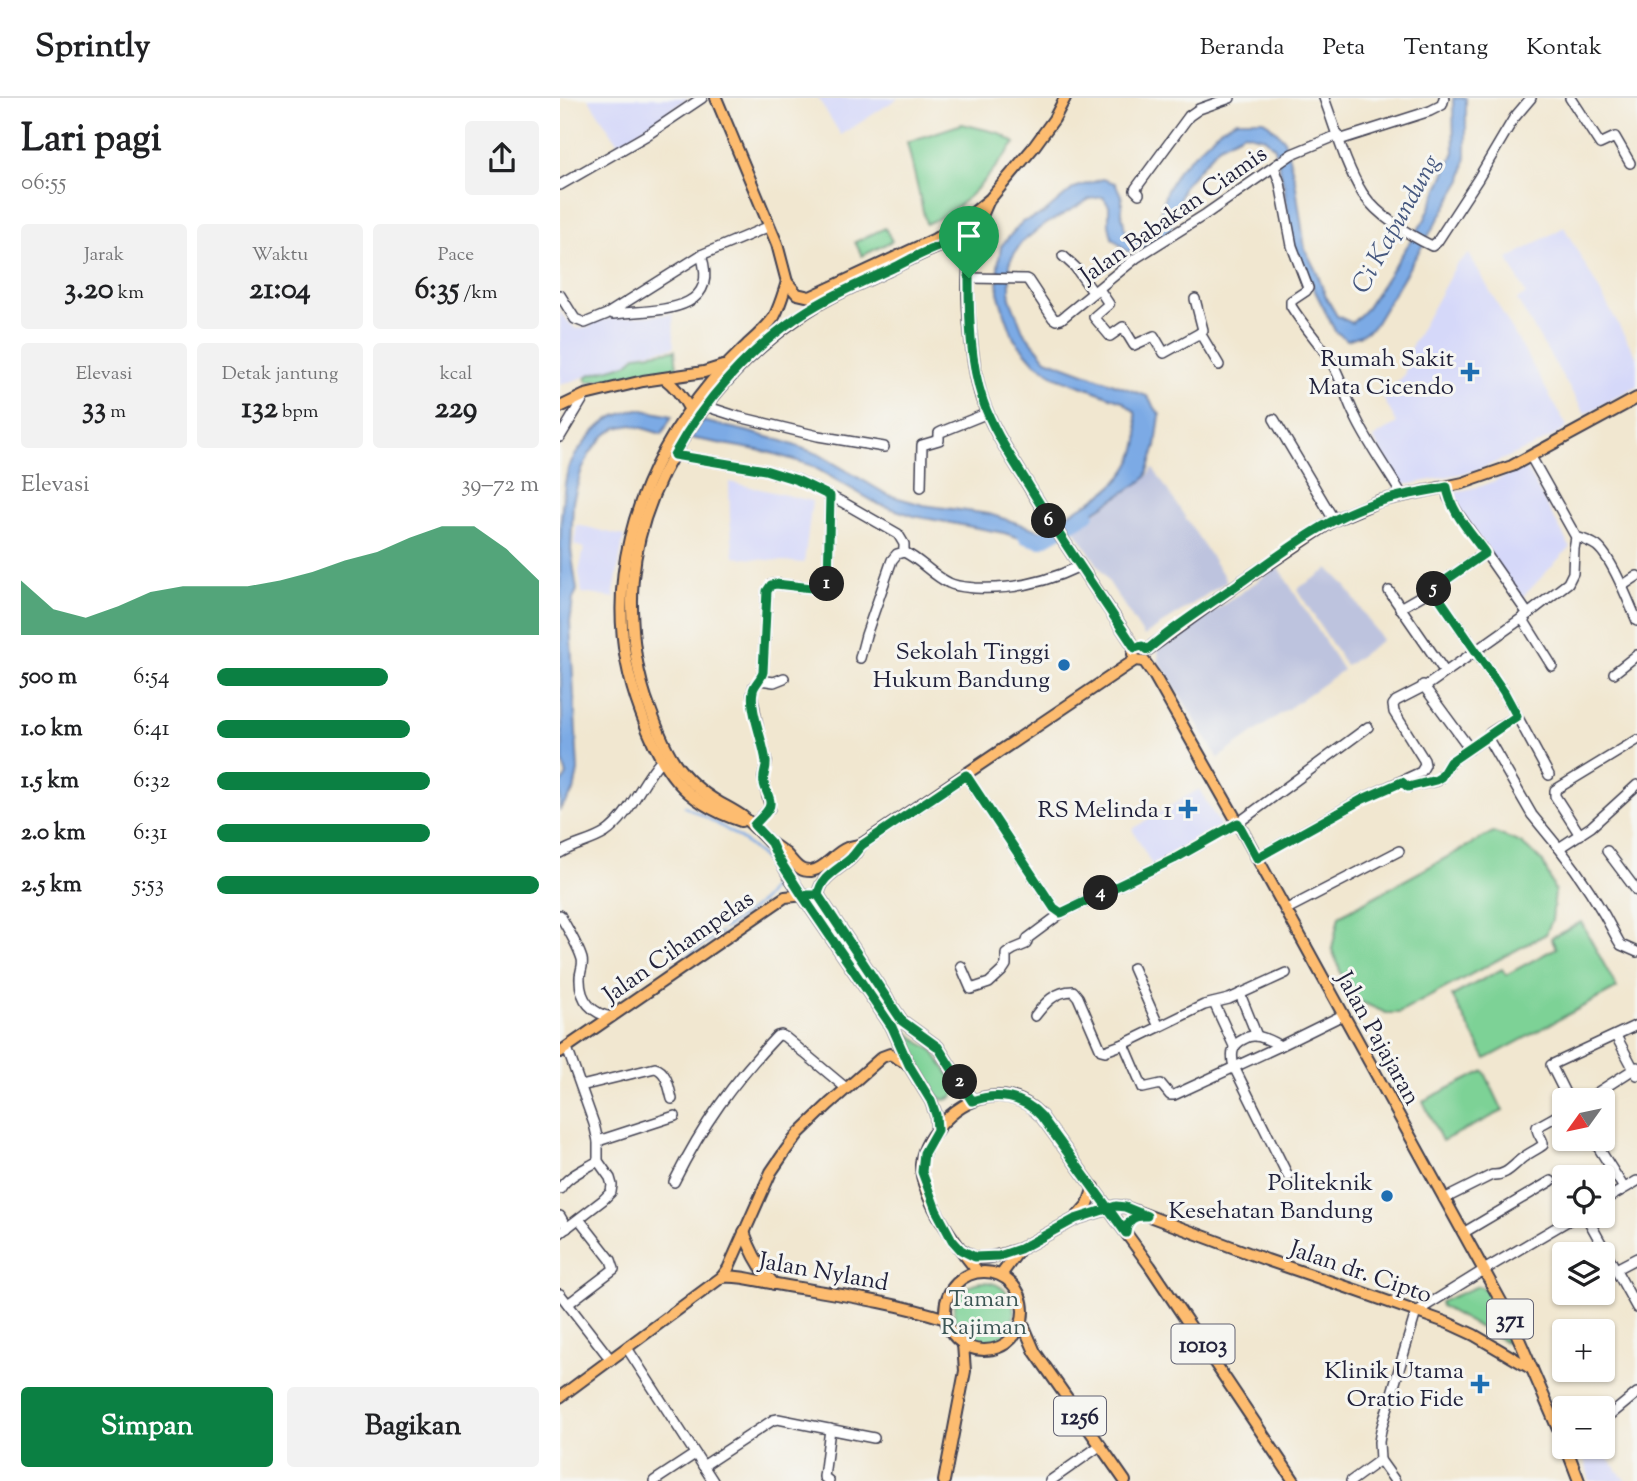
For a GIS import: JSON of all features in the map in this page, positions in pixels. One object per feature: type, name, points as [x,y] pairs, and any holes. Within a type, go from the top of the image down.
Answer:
[{"type":"main road","points":[[716,98],[777,244],[787,282],[797,294],[810,297],[936,239],[961,223],[990,199],[1044,134],[1065,98]]},
{"type":"main road","points":[[990,199],[977,228],[969,278],[972,345],[978,382],[988,413],[1047,517],[1135,648]]},
{"type":"main road","points":[[560,407],[585,394],[726,365],[818,305],[943,245],[951,243],[959,246],[970,259]]},
{"type":"main road","points":[[695,411],[772,320],[787,282]]},
{"type":"main road","points":[[726,365],[674,447],[657,488],[639,542],[623,575],[622,622],[632,688],[661,760],[685,791],[697,801],[736,820],[754,825]]},
{"type":"main road","points":[[664,378],[695,411]]},
{"type":"main road","points":[[1147,650],[1334,520],[1358,508],[1402,495],[1447,487],[1489,475],[1531,457],[1637,398]]},
{"type":"main road","points":[[630,564],[633,577],[632,620],[642,686],[673,761],[686,778],[704,794],[754,825],[799,869],[816,869],[846,848],[862,845]]},
{"type":"main road","points":[[972,1101],[938,1047],[902,1021],[818,895],[819,888],[825,878],[862,845],[1148,656],[1147,650],[1142,646],[1135,648],[1132,654],[1139,661]]},
{"type":"main road","name":"Jalan Pajajaran","points":[[1139,661],[1154,675],[1238,823],[1484,1270],[1509,1316],[1552,1412]]},
{"type":"main road","points":[[771,843],[802,895],[892,1027],[909,1065],[931,1101],[937,1130]]},
{"type":"main road","name":"Jalan Cihampelas","points":[[785,897],[791,886],[789,875]]},
{"type":"main road","name":"Jalan Cihampelas","points":[[563,1050],[607,1017],[785,897],[818,895]]},
{"type":"main road","points":[[560,1396],[722,1277],[771,1172],[799,1133],[846,1088],[882,1057],[890,1054],[909,1065]]},
{"type":"main road","points":[[931,1101],[944,1108],[951,1107],[963,1097],[965,1090]]},
{"type":"main road","points":[[952,1240],[961,1250],[975,1257],[999,1256],[1020,1249],[1075,1219],[1109,1209],[1041,1116],[1028,1105],[998,1096],[972,1101],[951,1114],[937,1130],[924,1153],[922,1172],[936,1210],[952,1240],[978,1272]]},
{"type":"main road","points":[[1075,1219],[1088,1204],[1094,1188]]},
{"type":"main road","name":"Jalan dr. Cipto","points":[[1109,1209],[1116,1206],[1125,1207],[1416,1312],[1475,1335],[1534,1370]]},
{"type":"main road","name":"10103","points":[[1109,1209],[1294,1481]]},
{"type":"main road","points":[[1126,1233],[1132,1218],[1147,1216]]},
{"type":"main road","points":[[744,1232],[756,1259],[775,1284]]},
{"type":"main road","points":[[1020,1249],[1001,1275],[978,1272],[963,1278],[955,1285],[946,1303],[946,1319],[952,1333],[963,1344],[980,1350],[999,1348],[1014,1337],[1022,1322]]},
{"type":"main road","name":"1256","points":[[1001,1275],[1015,1287],[1020,1296],[1023,1306],[1022,1322],[1035,1352],[1125,1481]]},
{"type":"main road","name":"Jalan Nyland","points":[[722,1277],[748,1278],[820,1290],[918,1310],[946,1319]]},
{"type":"main road","name":"Jalan Nyland","points":[[918,1310],[946,1303]]},
{"type":"main road","name":"1256","points":[[1014,1337],[1035,1352]]},
{"type":"main road","points":[[944,1481],[965,1371],[963,1344]]},
{"type":"main road","points":[[965,1371],[980,1350]]},
{"type":"main road","name":"Jalan Pajajaran","points":[[1571,1459],[1579,1481]]},
{"type":"street","points":[[560,185],[647,135],[702,98]]},
{"type":"street","points":[[1139,194],[1136,188],[1189,116],[1199,109],[1230,98]]},
{"type":"street","points":[[1324,98],[1353,176],[1371,204],[1381,214],[1432,246],[1478,180],[1514,118],[1531,98]]},
{"type":"street","name":"Jalan Babakan Ciamis","points":[[969,278],[1028,280],[1053,318],[1061,319],[1136,258],[1206,214],[1292,154],[1339,137],[1430,111],[1442,105],[1444,98]]},
{"type":"street","points":[[1570,98],[1600,144],[1615,137],[1630,163]]},
{"type":"street","points":[[1274,167],[1280,183],[1292,246],[1308,288],[1291,301],[1291,307],[1329,358],[1358,423],[1402,495]]},
{"type":"street","points":[[560,295],[575,319],[585,323],[607,314],[701,256],[770,226]]},
{"type":"street","points":[[607,314],[675,307],[687,303],[701,293],[705,284],[706,275],[701,256]]},
{"type":"street","points":[[1063,256],[1109,304],[1094,317],[1110,336],[1123,327],[1134,345],[1154,336],[1164,353],[1200,333],[1203,330],[1195,299]]},
{"type":"street","points":[[1200,333],[1219,365]]},
{"type":"street","points":[[560,437],[585,394]]},
{"type":"street","points":[[695,411],[739,417],[818,436],[884,447]]},
{"type":"street","points":[[921,487],[922,445],[939,440],[941,432],[988,413]]},
{"type":"street","points":[[1274,419],[1334,520]]},
{"type":"street","points":[[674,447],[797,480],[898,534],[904,544],[904,552]]},
{"type":"street","points":[[1531,457],[1576,537],[1596,545],[1603,553],[1622,586],[1637,621]]},
{"type":"street","points":[[1447,487],[1448,497],[1525,616],[1552,666]]},
{"type":"street","points":[[754,825],[770,808],[771,803],[764,785],[766,762],[752,694],[763,672],[767,591],[771,585],[776,584],[825,588],[828,582],[830,496]]},
{"type":"street","points":[[1257,858],[1363,799],[1421,772],[1425,765],[1424,760],[1394,712],[1393,705],[1423,685],[1429,684],[1568,583],[1573,573],[1576,537]]},
{"type":"street","points":[[860,658],[892,560],[897,554],[904,552],[916,558],[944,581],[969,588],[1018,587],[1050,579],[1080,566]]},
{"type":"street","points":[[1400,608],[1485,553]]},
{"type":"street","points":[[1622,586],[1637,576]]},
{"type":"street","points":[[1433,589],[1504,692],[1549,775]]},
{"type":"street","points":[[1389,591],[1445,672]]},
{"type":"street","points":[[1614,673],[1637,655]]},
{"type":"street","points":[[760,681],[774,682],[784,678]]},
{"type":"street","points":[[1423,685],[1470,748]]},
{"type":"street","points":[[1402,782],[1408,787],[1436,780],[1441,777],[1450,762],[1517,716]]},
{"type":"street","points":[[961,966],[971,989],[989,983],[1005,967],[1006,954],[1026,944],[1057,911],[1174,859],[1238,823],[1368,727]]},
{"type":"street","points":[[1487,737],[1532,815],[1577,871],[1618,940],[1637,951]]},
{"type":"street","points":[[1580,835],[1555,796],[1555,790],[1637,740]]},
{"type":"street","points":[[562,851],[605,832],[619,821],[661,760]]},
{"type":"street","points":[[966,775],[1057,911]]},
{"type":"street","points":[[1559,848],[1580,835],[1637,785]]},
{"type":"street","points":[[1607,850],[1637,891]]},
{"type":"street","points":[[1285,910],[1399,851]]},
{"type":"street","points":[[560,915],[582,959],[583,969],[579,977],[583,998],[588,1006],[607,1017]]},
{"type":"street","points":[[1133,968],[1158,1027]]},
{"type":"street","points":[[1035,1016],[1050,999],[1060,993],[1073,991],[1101,1050],[1105,1051],[1204,1005],[1240,994],[1286,973]]},
{"type":"street","points":[[1240,994],[1256,1036]]},
{"type":"street","points":[[1214,1003],[1234,1046]]},
{"type":"street","points":[[1124,1044],[1143,1088],[1161,1084],[1172,1096],[1343,1015]]},
{"type":"street","points":[[1562,1088],[1551,1065],[1637,1024]]},
{"type":"street","points":[[674,1182],[705,1124],[750,1064],[777,1036],[785,1037],[846,1088]]},
{"type":"street","points":[[1280,1046],[1251,1036],[1234,1046],[1231,1056],[1288,1176]]},
{"type":"street","points":[[1606,1088],[1636,1070],[1615,1036]]},
{"type":"street","points":[[560,1216],[564,1231],[604,1200],[611,1192],[612,1185],[598,1161],[598,1141],[594,1124],[581,1086],[563,1050]]},
{"type":"street","points":[[581,1086],[655,1068],[664,1073],[672,1099]]},
{"type":"street","points":[[598,1141],[675,1116]]},
{"type":"street","points":[[1444,1199],[1514,1167],[1518,1161],[1543,1145],[1538,1128],[1552,1119]]},
{"type":"street","points":[[1601,1152],[1624,1188]]},
{"type":"street","points":[[560,1189],[569,1179],[598,1161]]},
{"type":"street","points":[[1463,1233],[1551,1181]]},
{"type":"street","points":[[1615,1194],[1637,1181]]},
{"type":"street","points":[[568,1304],[614,1269],[611,1260],[579,1219]]},
{"type":"street","points":[[1395,1481],[1380,1460],[1379,1441],[1416,1312],[1556,1228]]},
{"type":"street","points":[[1593,1228],[1637,1308]]},
{"type":"street","points":[[1616,1269],[1637,1258]]},
{"type":"street","points":[[560,1294],[611,1360]]},
{"type":"street","points":[[627,1348],[713,1481]]},
{"type":"street","points":[[1615,1411],[1637,1393]]},
{"type":"street","points":[[703,1466],[778,1419],[874,1438]]},
{"type":"street","points":[[824,1480],[830,1429]]},
{"type":"street","points":[[1051,1481],[1101,1445]]},
{"type":"street","points":[[654,1481],[695,1454]]},
{"type":"street","points":[[1351,1481],[1380,1460]]},
{"type":"shaded area","points":[[588,98],[688,98],[619,145]]},
{"type":"shaded area","points":[[818,98],[898,98],[841,135]]},
{"type":"shaded area","points":[[1564,227],[1637,358],[1637,386],[1585,414],[1517,300],[1526,294],[1508,259]]},
{"type":"shaded area","name":"Rumah Sakit Mata Cicendo","points":[[1469,254],[1567,426],[1563,431],[1538,444],[1478,470],[1403,484],[1398,481],[1373,438],[1397,423],[1383,398],[1384,392],[1404,375],[1409,351],[1456,265]]},
{"type":"shaded area","points":[[560,310],[576,329],[591,327],[590,322],[613,318],[673,314],[674,347],[636,354],[628,362],[560,385]]},
{"type":"shaded area","points":[[1525,466],[1570,547],[1521,599],[1461,515],[1451,493],[1482,486]]},
{"type":"shaded area","points":[[1153,468],[1227,581],[1144,636],[1073,527],[1147,477]]},
{"type":"shaded area","points":[[729,482],[812,501],[804,563],[734,557]]},
{"type":"shaded area","points":[[577,525],[624,536],[615,598],[582,593],[579,572],[584,548],[574,545]]},
{"type":"shaded area","points":[[1278,567],[1343,670],[1218,758],[1159,661],[1158,650]]},
{"type":"shaded area","points":[[1329,569],[1344,584],[1382,640],[1346,666],[1297,589]]},
{"type":"shaded area","name":"RS Melinda 1","points":[[1199,789],[1223,830],[1153,867],[1132,829]]},
{"type":"shaded area","points":[[1584,1459],[1608,1459],[1626,1481],[1590,1481]]},
{"type":"green space","points":[[962,124],[999,133],[1015,143],[966,200],[926,224],[907,142]]},
{"type":"green space","points":[[976,218],[968,252],[947,240]]},
{"type":"green space","points":[[885,228],[892,241],[862,256],[855,242]]},
{"type":"green space","points":[[675,350],[677,369],[587,382],[589,375],[627,364],[637,355]]},
{"type":"green space","points":[[1493,832],[1521,843],[1543,862],[1555,891],[1552,920],[1546,934],[1399,1013],[1386,1013],[1359,1001],[1343,979],[1332,949],[1339,916]]},
{"type":"green space","points":[[1581,922],[1617,988],[1486,1059],[1452,996],[1502,969],[1506,975],[1556,948],[1551,938]]},
{"type":"green space","points":[[899,1024],[931,1049],[953,1080],[957,1087],[951,1098],[944,1100],[936,1095],[922,1078]]},
{"type":"green space","points":[[1484,1071],[1503,1111],[1442,1141],[1423,1101]]},
{"type":"green space","name":"Taman Rajiman","points":[[984,1282],[1001,1287],[1009,1295],[1014,1312],[1009,1329],[1001,1337],[984,1342],[967,1337],[959,1329],[954,1312],[959,1295],[967,1287]]},
{"type":"green space","points":[[1478,1286],[1491,1294],[1496,1301],[1513,1346],[1441,1306],[1440,1302]]},
{"type":"water","points":[[1453,98],[1466,98],[1466,156],[1462,180],[1374,326],[1347,340],[1335,331],[1292,245],[1284,187],[1275,148],[1265,138],[1244,133],[1219,146],[1183,187],[1171,230],[1154,247],[1137,253],[1127,251],[1112,238],[1109,206],[1103,197],[1090,199],[1041,227],[1021,243],[1010,261],[1010,298],[1023,331],[1046,359],[1147,396],[1160,415],[1156,446],[1146,477],[1072,526],[1064,516],[1112,487],[1129,466],[1138,440],[1138,430],[1135,412],[1122,401],[1056,377],[1033,361],[1014,339],[998,292],[998,267],[1001,246],[1022,222],[1043,214],[1074,188],[1103,179],[1115,183],[1122,197],[1125,230],[1137,242],[1158,223],[1166,192],[1179,169],[1221,128],[1237,120],[1264,120],[1284,139],[1295,180],[1305,249],[1337,316],[1352,323],[1366,309],[1425,219],[1454,152]]},
{"type":"water","points":[[638,409],[672,416],[662,434],[632,425],[616,428],[604,436],[590,453],[581,472],[573,501],[571,550],[577,590],[570,622],[578,770],[574,791],[560,809],[560,786],[567,775],[563,764],[560,600],[561,522],[565,482],[571,462],[594,432],[613,417]]},
{"type":"water","points":[[702,421],[782,441],[818,454],[888,495],[923,505],[989,514],[1042,531],[1050,542],[1032,542],[1004,533],[914,516],[878,504],[810,465],[768,452],[690,438]]},
{"type":"waterway","name":"Ci Kapundung","points":[[1026,536],[1040,540],[1087,514]]},
{"type":"waterway","points":[[685,806],[741,839],[766,862],[773,874],[772,886],[764,898],[724,929]]},
{"type":"waterway","points":[[650,984],[721,932]]},
{"type":"place","name":"Rumah Sakit Mata Cicendo","points":[[1470,372]]},
{"type":"place","name":"Sekolah Tinggi Hukum Bandung","points":[[1064,665]]},
{"type":"place","name":"RS Melinda 1","points":[[1188,809]]},
{"type":"place","name":"Politeknik Kesehatan Bandung","points":[[1387,1196]]},
{"type":"place","name":"Klinik Utama Oratio Fide","points":[[1480,1384]]},
{"type":"route","points":[[969,278],[970,259],[959,246],[951,243],[900,264],[818,305],[755,352],[730,377],[698,415],[674,455],[765,470],[797,480],[830,496],[828,582],[825,588],[776,584],[771,585],[767,591],[763,672],[752,694],[766,762],[764,785],[771,803],[770,808],[754,825],[771,843],[802,895],[818,895],[902,1021],[938,1047],[972,1101],[998,1096],[1016,1099],[1028,1105],[1041,1116],[1109,1209],[1126,1233],[1132,1218],[1147,1216],[1116,1206],[1109,1209],[1075,1219],[1020,1249],[999,1256],[975,1257],[961,1250],[952,1240],[923,1179],[921,1164],[924,1153],[937,1130],[931,1101],[909,1065],[892,1027],[802,895],[818,895],[825,878],[862,845],[966,775],[1056,911],[1061,913],[1174,859],[1238,823],[1257,858],[1363,799],[1402,782],[1408,787],[1436,780],[1441,777],[1447,764],[1517,716],[1504,692],[1433,589],[1485,553],[1448,497],[1447,487],[1379,501],[1334,520],[1147,650],[1144,646],[1135,648],[1047,517],[988,413],[982,399],[972,345],[969,278]]}]
